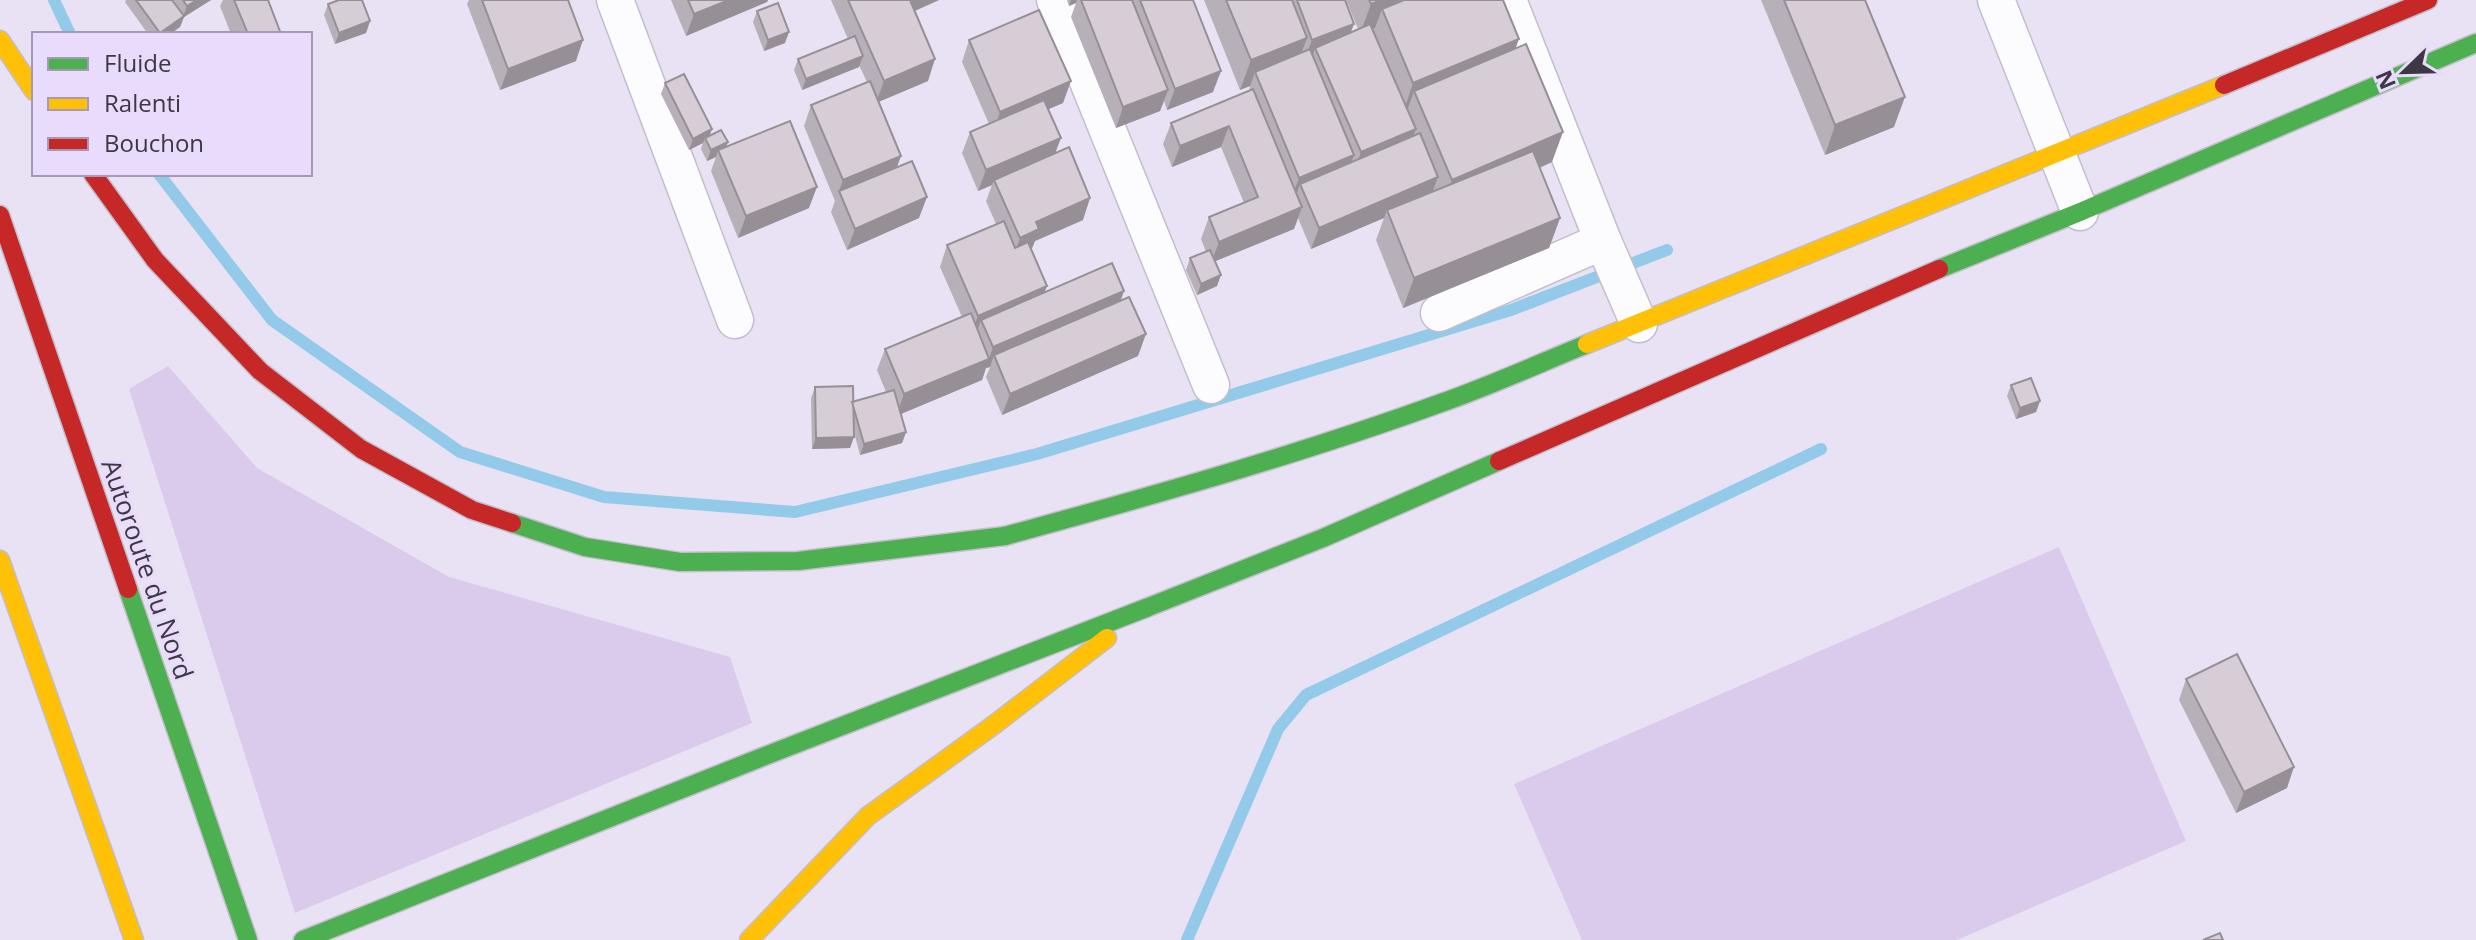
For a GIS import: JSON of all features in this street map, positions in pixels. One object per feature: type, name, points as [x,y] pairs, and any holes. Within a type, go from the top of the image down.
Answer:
[{"type":"main road","points":[[94,176],[155,260],[260,371],[361,449],[472,510],[585,547],[680,562],[798,561],[1005,536],[1175,489],[1442,403],[1633,311],[2056,155],[2428,0]]},
{"type":"main road","points":[[0,40],[32,88]]},
{"type":"main road","points":[[303,940],[1323,538],[1915,279],[2476,43]]},
{"type":"main road","name":"Autoroute du Nord","points":[[0,215],[248,940]]},
{"type":"main road","points":[[0,560],[134,940]]},
{"type":"main road","points":[[749,940],[868,816],[995,724],[1146,608]]},
{"type":"street","points":[[615,0],[735,320]]},
{"type":"street","points":[[1055,0],[1211,385]]},
{"type":"street","points":[[1508,0],[1633,311]]},
{"type":"street","points":[[1996,0],[2080,212]]},
{"type":"street","points":[[1439,313],[1605,246]]},
{"type":"shaded area","points":[[168,366],[257,468],[449,577],[730,657],[752,723],[295,913],[129,389]]},
{"type":"shaded area","points":[[2059,547],[2186,841],[1957,940],[1582,940],[1514,784]]},
{"type":"building","points":[[136,0],[172,0],[184,16],[159,32]]},
{"type":"building","points":[[183,0],[197,0],[187,6]]},
{"type":"building","points":[[234,0],[268,0],[280,32],[247,32]]},
{"type":"building","points":[[339,0],[362,0],[370,21],[339,33],[328,4]]},
{"type":"building","points":[[482,0],[568,0],[583,40],[508,69]]},
{"type":"building","points":[[688,0],[729,0],[694,14]]},
{"type":"building","points":[[848,0],[910,0],[935,59],[884,81]]},
{"type":"building","points":[[1081,0],[1132,0],[1168,90],[1123,107]]},
{"type":"building","points":[[1140,0],[1193,0],[1221,71],[1175,89]]},
{"type":"building","points":[[1226,0],[1292,0],[1307,38],[1251,60]]},
{"type":"building","points":[[1297,0],[1345,0],[1354,24],[1312,40]]},
{"type":"building","points":[[1404,0],[1503,0],[1519,39],[1413,83],[1382,9]]},
{"type":"building","points":[[1784,0],[1865,0],[1905,97],[1835,125]]},
{"type":"building","points":[[778,3],[789,32],[768,40],[757,11]]},
{"type":"building","points":[[1039,10],[1071,81],[1000,112],[969,40]]},
{"type":"building","points":[[1370,24],[1416,129],[1361,152],[1315,48]]},
{"type":"building","points":[[855,36],[863,56],[806,79],[798,59]]},
{"type":"building","points":[[1526,44],[1563,132],[1452,180],[1414,91]]},
{"type":"building","points":[[1310,49],[1354,155],[1299,178],[1255,72]]},
{"type":"building","points":[[684,74],[712,129],[693,139],[665,83]]},
{"type":"building","points":[[870,81],[901,156],[843,180],[811,105]]},
{"type":"building","points":[[1253,89],[1302,207],[1219,242],[1209,217],[1258,197],[1229,126],[1180,146],[1171,123]]},
{"type":"building","points":[[1044,100],[1061,138],[986,170],[970,132]]},
{"type":"building","points":[[790,121],[817,187],[746,216],[718,150]]},
{"type":"building","points":[[721,130],[728,142],[711,150],[705,138]]},
{"type":"building","points":[[1420,133],[1438,177],[1319,228],[1300,184]]},
{"type":"building","points":[[1069,147],[1090,198],[1036,222],[1039,229],[1020,238],[994,180]]},
{"type":"building","points":[[1533,151],[1560,218],[1414,278],[1387,210]]},
{"type":"building","points":[[912,161],[927,197],[855,229],[839,191]]},
{"type":"building","points":[[1004,221],[1015,248],[1028,242],[1047,286],[978,316],[947,245]]},
{"type":"building","points":[[1210,250],[1221,275],[1201,284],[1190,258]]},
{"type":"building","points":[[1112,263],[1124,291],[993,347],[981,320]]},
{"type":"building","points":[[1129,297],[1146,334],[1010,394],[994,355]]},
{"type":"building","points":[[971,313],[989,359],[904,394],[885,349]]},
{"type":"building","points":[[2031,378],[2040,401],[2020,408],[2011,385]]},
{"type":"building","points":[[853,386],[854,437],[816,438],[815,387]]},
{"type":"building","points":[[894,390],[906,432],[864,444],[852,402]]},
{"type":"building","points":[[2237,654],[2294,767],[2244,792],[2186,679]]},
{"type":"building","points":[[2220,933],[2223,940],[2203,940]]},
{"type":"waterway","points":[[54,0],[69,32]]},
{"type":"waterway","points":[[161,176],[272,320],[460,452],[604,497],[795,512],[1037,454],[1511,310],[1667,250]]},
{"type":"waterway","points":[[1187,940],[1278,729],[1306,695],[1821,449]]},
{"type":"traffic: fast","points":[[1939,269],[2476,43]]},
{"type":"traffic: fast","points":[[1005,536],[1333,440],[1459,396],[1587,344]]},
{"type":"traffic: fast","points":[[1146,608],[1323,538],[1499,461]]},
{"type":"traffic: fast","points":[[512,523],[585,547],[680,562],[798,561],[1005,536]]},
{"type":"traffic: fast","points":[[128,589],[248,940]]},
{"type":"traffic: fast","points":[[303,940],[1146,608]]},
{"type":"traffic: slow","points":[[0,40],[32,88]]},
{"type":"traffic: slow","points":[[1587,344],[2224,85]]},
{"type":"traffic: slow","points":[[0,560],[134,940]]},
{"type":"traffic: slow","points":[[749,940],[868,816],[1107,638]]},
{"type":"traffic: jam","points":[[2224,85],[2428,0]]},
{"type":"traffic: jam","points":[[94,176],[155,260],[260,371],[361,449],[472,510],[512,523]]},
{"type":"traffic: jam","points":[[0,215],[128,589]]},
{"type":"traffic: jam","points":[[1499,461],[1939,269]]}]
